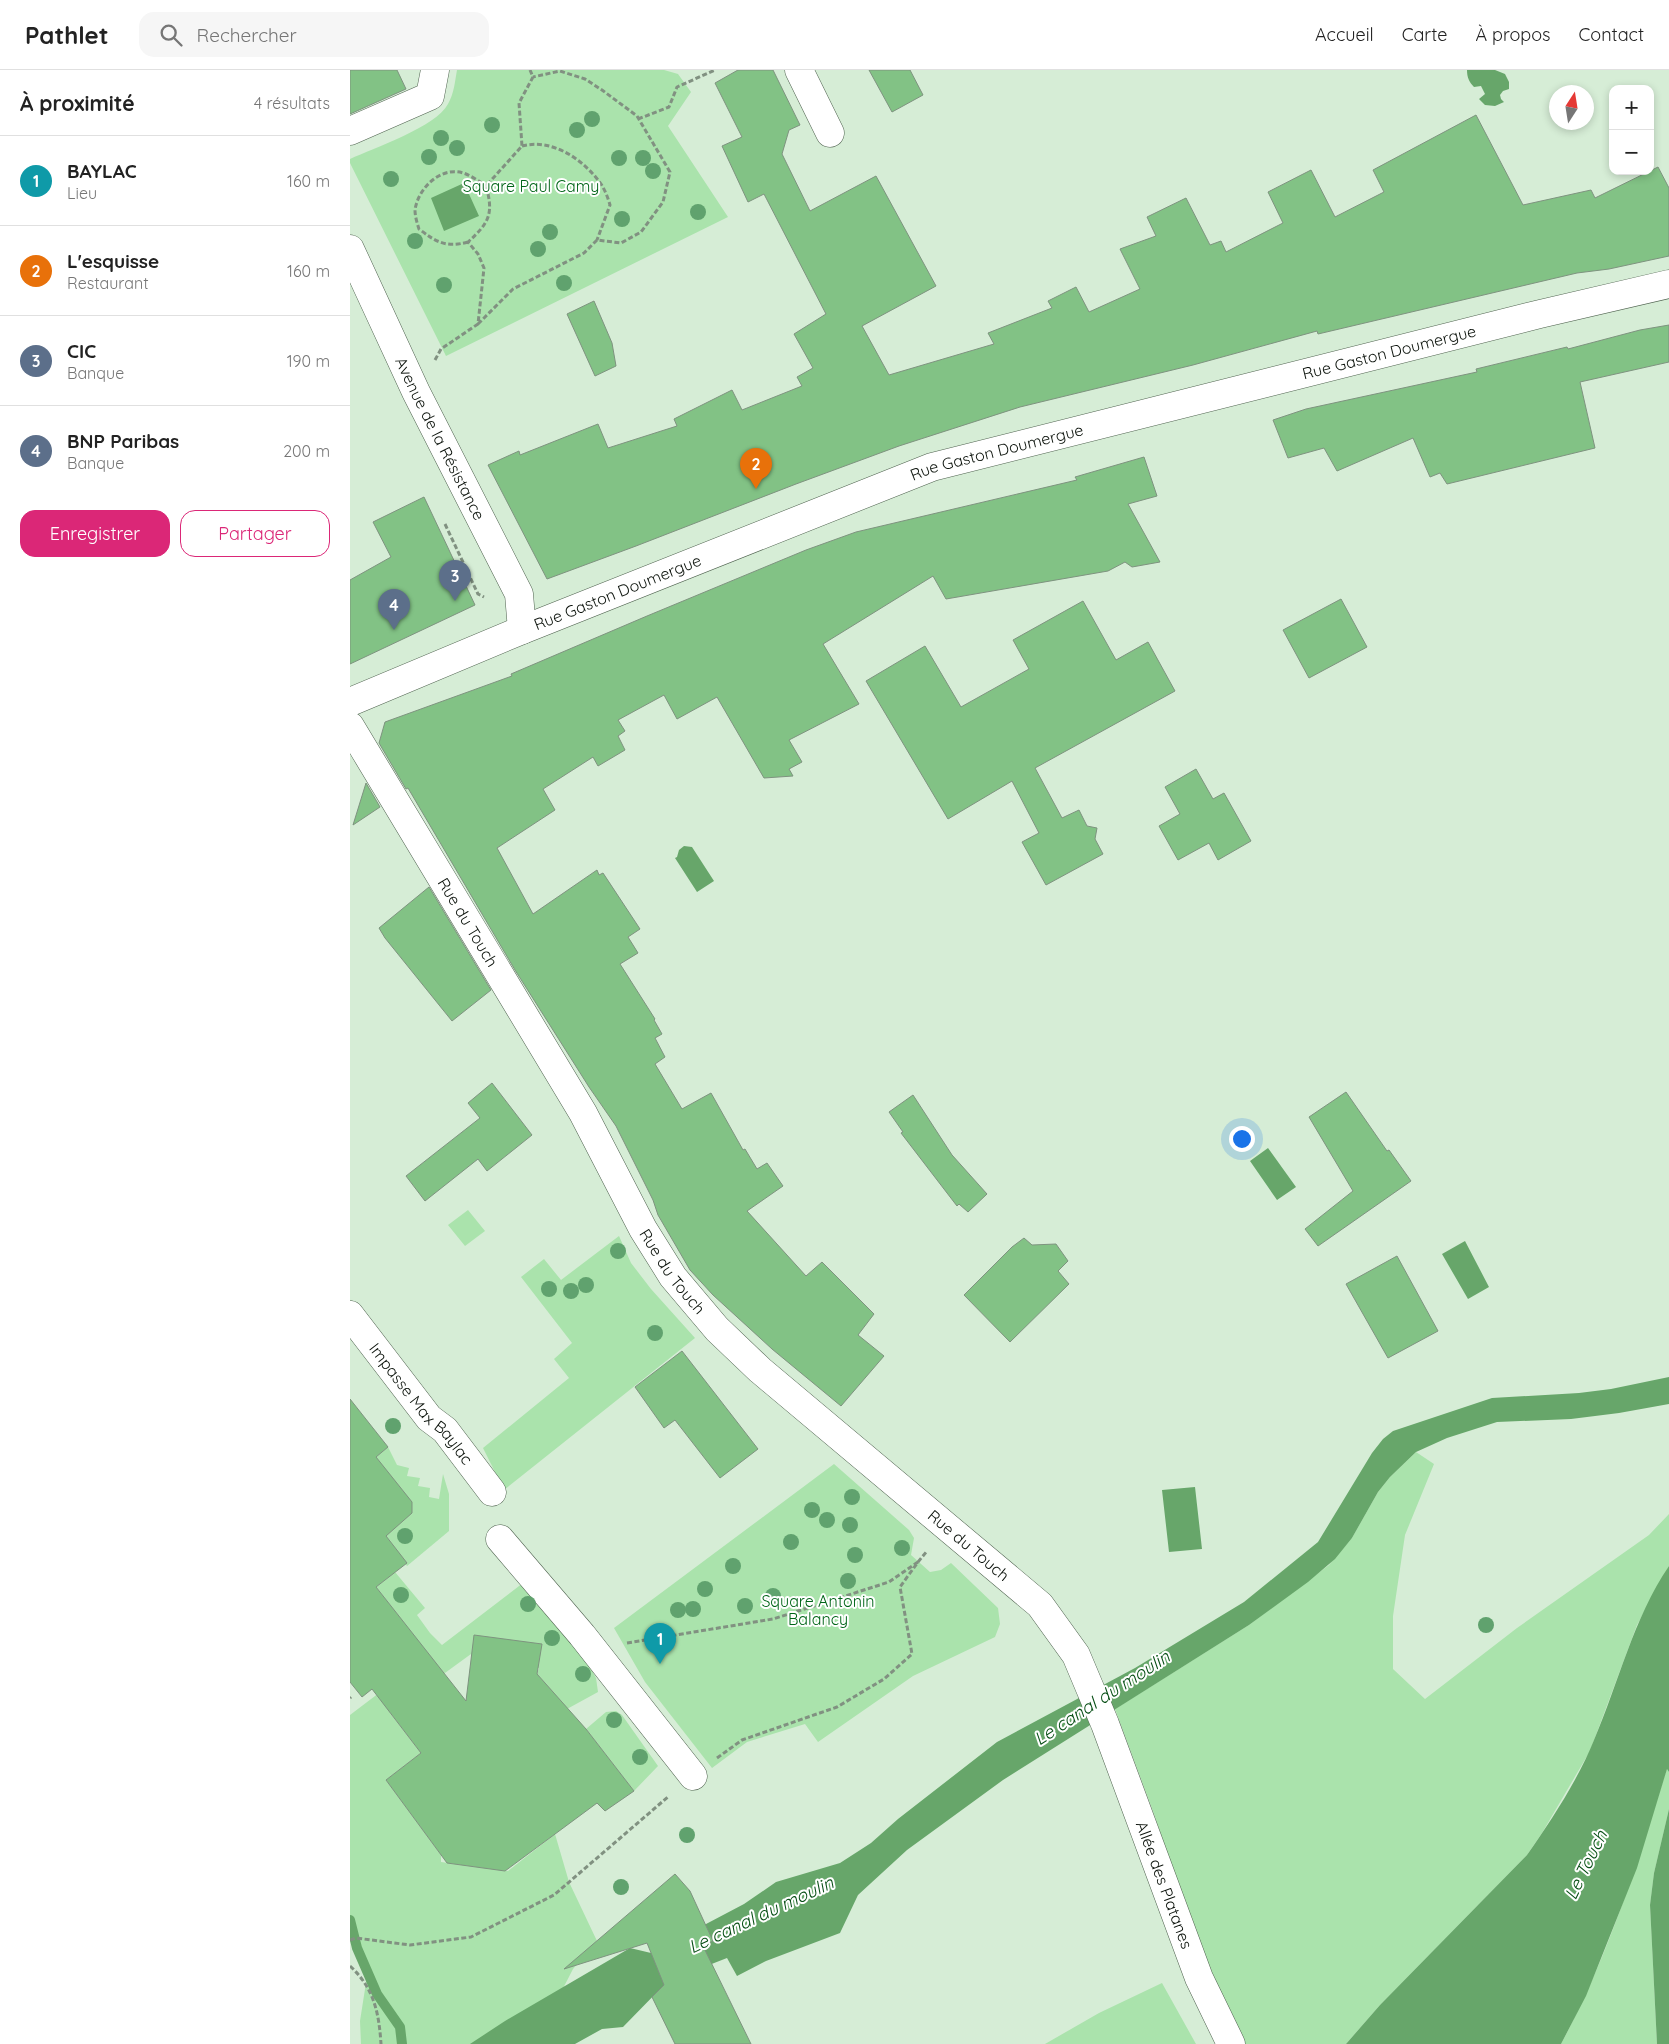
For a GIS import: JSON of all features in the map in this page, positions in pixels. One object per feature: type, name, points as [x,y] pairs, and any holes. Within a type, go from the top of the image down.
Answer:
[{"type":"street","points":[[350,131],[430,96],[435,70]]},
{"type":"street","points":[[800,70],[830,133]]},
{"type":"street","name":"Avenue de la Résistance","points":[[350,249],[416,392],[519,594],[522,630]]},
{"type":"street","name":"Rue Gaston Doumergue","points":[[350,702],[522,630],[932,467],[1474,330],[1669,284]]},
{"type":"street","name":"Rue du Touch","points":[[350,726],[583,1113],[643,1230],[673,1277],[717,1329],[760,1370],[1040,1605],[1076,1655],[1105,1724]]},
{"type":"street","name":"Impasse Max Baylac","points":[[350,1315],[429,1418],[445,1430],[492,1492]]},
{"type":"street","points":[[500,1539],[582,1635],[693,1776]]},
{"type":"street","name":"Allée des Platanes","points":[[1105,1724],[1199,1978],[1231,2044]]},
{"type":"path","points":[[530,70],[533,77]]},
{"type":"path","points":[[638,119],[669,107],[677,87],[715,70]]},
{"type":"path","points":[[522,146],[519,103],[533,77],[560,71],[585,79],[638,119],[670,172],[663,202],[641,232],[621,243],[597,240]]},
{"type":"path","points":[[416,392],[434,383],[428,372],[441,349],[478,324],[513,289],[584,253],[597,240],[610,205],[602,185],[580,160],[555,148],[534,143],[522,146],[486,186]]},
{"type":"path","points":[[445,173],[464,173],[486,186],[491,204],[485,227],[468,242],[458,244],[436,242],[419,230],[415,212],[418,199],[427,183],[445,173]]},
{"type":"path","points":[[468,242],[478,254],[484,268],[478,324]]},
{"type":"path","points":[[350,1940],[356,1938],[410,1945],[471,1937],[554,1895],[693,1776],[742,1740],[836,1707],[884,1679],[912,1654],[900,1587],[918,1562],[889,1582],[773,1619],[624,1643],[582,1635]]},
{"type":"path","points":[[350,1966],[362,1977],[379,2014],[382,2044]]},
{"type":"green space","name":"Square Paul Camy","points":[[457,70],[664,70],[678,74],[691,92],[668,126],[728,217],[446,356],[350,163],[350,159],[418,129],[441,113],[452,96]]},
{"type":"green space","points":[[468,1210],[485,1231],[465,1246],[448,1225]]},
{"type":"green space","points":[[619,1236],[631,1263],[651,1289],[695,1338],[504,1490],[483,1448],[569,1378],[554,1359],[572,1343],[521,1277],[544,1259],[561,1280]]},
{"type":"green space","points":[[388,1447],[397,1465],[409,1468],[407,1476],[420,1478],[418,1486],[430,1488],[429,1497],[439,1499],[443,1474],[449,1494],[449,1531],[407,1566],[379,1527],[372,1460]]},
{"type":"green space","points":[[1416,1452],[1434,1464],[1405,1535],[1393,1616],[1393,1669],[1425,1699],[1517,1628],[1649,1535],[1669,1514],[1669,1566],[1637,1625],[1590,1751],[1527,1855],[1380,2005],[1346,2044],[1244,2044],[1209,1977],[1154,1814],[1115,1709],[1249,1625],[1329,1565],[1352,1538],[1378,1492],[1390,1477]]},
{"type":"green space","name":"Square Antonin Balancy","points":[[834,1464],[909,1530],[914,1538],[911,1555],[930,1572],[941,1570],[951,1563],[998,1608],[1000,1624],[995,1637],[913,1676],[818,1742],[805,1724],[747,1742],[712,1768],[645,1682],[614,1628]]},
{"type":"green space","points":[[395,1572],[425,1608],[417,1615],[430,1633],[442,1645],[523,1583],[590,1667],[596,1678],[598,1692],[567,1709],[537,1674],[539,1668],[471,1660],[471,1654],[390,1713],[421,1753],[386,1780],[441,1855],[441,1862],[508,1871],[555,1834],[569,1882],[597,1941],[573,1969],[556,2002],[506,2044],[361,2044],[360,2021],[368,1970],[356,1938],[350,1940],[350,1715],[429,1655],[376,1587]]},
{"type":"green space","points":[[616,1711],[622,1715],[658,1766],[634,1791],[586,1729],[606,1712]]},
{"type":"green space","points":[[1667,1768],[1669,1772],[1669,1809],[1654,1873],[1650,1905],[1657,2044],[1561,2044],[1608,1943],[1645,1839]]},
{"type":"green space","points":[[1162,1983],[1196,2044],[1045,2044],[1099,2013]]},
{"type":"water","points":[[1467,70],[1495,70],[1505,74],[1509,82],[1509,89],[1503,91],[1500,95],[1504,102],[1495,106],[1485,105],[1479,99],[1485,94],[1481,86],[1474,87],[1472,85],[1467,75]]},
{"type":"water","points":[[464,183],[479,216],[444,231],[431,198]]},
{"type":"water","points":[[684,846],[692,847],[714,881],[697,892],[675,858],[679,850]]},
{"type":"water","points":[[1268,1148],[1296,1187],[1277,1200],[1250,1161]]},
{"type":"water","points":[[1465,1241],[1489,1287],[1468,1299],[1442,1254]]},
{"type":"water","name":"Le canal du moulin","points":[[1669,1377],[1669,1404],[1571,1419],[1497,1422],[1447,1438],[1416,1452],[1390,1477],[1378,1492],[1352,1538],[1335,1559],[1308,1582],[1249,1625],[1003,1780],[907,1850],[858,1895],[840,1933],[766,1961],[737,1976],[727,1958],[686,1974],[664,1985],[623,2027],[602,2029],[575,2044],[470,2044],[505,2021],[630,1948],[651,1953],[744,1904],[776,1882],[840,1863],[871,1843],[898,1819],[997,1742],[1135,1668],[1244,1602],[1318,1542],[1372,1453],[1383,1439],[1393,1431],[1492,1398],[1579,1393],[1611,1389]]},
{"type":"water","points":[[1195,1487],[1202,1549],[1169,1552],[1162,1490]]},
{"type":"water","name":"Le Touch","points":[[1669,1566],[1669,1772],[1667,1769],[1637,1868],[1586,1996],[1561,2044],[1346,2044],[1380,2005],[1527,1855],[1536,1842],[1581,1769],[1603,1718],[1636,1629],[1656,1586]]},
{"type":"water","points":[[1669,1809],[1669,2044],[1657,2044],[1650,1905],[1654,1873]]},
{"type":"building","points":[[350,70],[397,70],[406,89],[350,114]]},
{"type":"building","points":[[738,70],[773,70],[800,125],[789,130],[782,154],[810,211],[876,176],[936,286],[862,326],[889,375],[994,344],[988,333],[1052,308],[1048,301],[1076,287],[1089,312],[1140,289],[1120,249],[1156,236],[1147,217],[1186,198],[1210,245],[1221,241],[1226,252],[1283,223],[1268,192],[1311,170],[1335,217],[1384,192],[1373,170],[1476,115],[1523,205],[1591,190],[1595,198],[1642,175],[1654,175],[1654,169],[1658,167],[1669,188],[1669,256],[1609,269],[1577,273],[1318,334],[1317,331],[1193,365],[1020,407],[899,446],[547,579],[488,465],[519,451],[520,455],[598,424],[608,448],[677,426],[674,419],[732,390],[742,410],[802,386],[797,377],[813,368],[794,334],[826,314],[764,194],[748,202],[722,146],[742,137],[715,83]]},
{"type":"building","points":[[869,70],[910,70],[923,95],[892,112]]},
{"type":"building","points":[[594,301],[612,343],[616,366],[595,376],[567,314]]},
{"type":"building","points":[[1669,325],[1669,362],[1580,382],[1595,448],[1447,484],[1440,473],[1430,477],[1413,438],[1337,471],[1324,448],[1288,458],[1273,420],[1306,409],[1477,372],[1476,369],[1567,347],[1568,349],[1640,330]]},
{"type":"building","points":[[1144,457],[1157,496],[1128,504],[1160,562],[1132,567],[1125,562],[1108,571],[946,599],[933,576],[823,644],[859,704],[789,740],[802,762],[789,769],[793,776],[764,778],[717,697],[677,719],[664,695],[618,720],[625,731],[618,736],[625,750],[598,766],[593,757],[543,789],[555,810],[497,848],[533,914],[597,870],[599,875],[603,873],[640,929],[628,937],[638,953],[620,964],[655,1019],[662,1034],[655,1038],[665,1057],[655,1064],[682,1109],[711,1093],[743,1150],[745,1149],[757,1169],[767,1163],[783,1186],[747,1211],[806,1276],[822,1262],[874,1314],[858,1335],[884,1356],[841,1406],[772,1349],[713,1295],[690,1270],[658,1215],[653,1200],[616,1126],[515,970],[408,788],[406,789],[379,743],[385,722],[512,676],[511,674],[647,616],[806,550],[856,532],[1077,480],[1075,477]]},
{"type":"building","points":[[424,497],[475,605],[350,664],[350,580],[391,557],[373,522]]},
{"type":"building","points":[[1341,599],[1367,647],[1309,678],[1283,630]]},
{"type":"building","points":[[1083,601],[1116,660],[1148,642],[1175,691],[1035,768],[1062,818],[1079,810],[1087,826],[1097,828],[1095,839],[1103,854],[1046,885],[1022,842],[1039,833],[1012,781],[948,819],[866,681],[925,646],[961,707],[1029,669],[1013,640]]},
{"type":"building","points":[[1196,769],[1213,799],[1224,793],[1251,841],[1218,860],[1209,843],[1178,860],[1159,826],[1180,814],[1165,787]]},
{"type":"building","points":[[366,783],[380,807],[353,825]]},
{"type":"building","points":[[429,887],[491,990],[452,1021],[379,928]]},
{"type":"building","points":[[492,1083],[532,1135],[487,1171],[478,1159],[425,1201],[406,1176],[480,1118],[468,1103]]},
{"type":"building","points":[[1346,1092],[1387,1151],[1389,1150],[1411,1181],[1318,1246],[1305,1229],[1353,1191],[1309,1117]]},
{"type":"building","points":[[913,1095],[952,1155],[987,1194],[968,1212],[959,1204],[957,1206],[901,1133],[903,1132],[889,1112]]},
{"type":"building","points":[[1024,1238],[1032,1245],[1056,1244],[1068,1261],[1058,1271],[1069,1284],[1010,1342],[964,1295],[1012,1247]]},
{"type":"building","points":[[1397,1256],[1438,1331],[1388,1358],[1346,1284]]},
{"type":"building","points":[[682,1351],[758,1449],[720,1478],[675,1420],[664,1428],[635,1387]]},
{"type":"building","points":[[350,1399],[388,1447],[376,1457],[412,1502],[412,1513],[386,1536],[407,1563],[376,1587],[466,1701],[474,1635],[542,1644],[537,1674],[586,1729],[634,1791],[605,1811],[597,1803],[505,1871],[447,1863],[386,1780],[421,1753],[372,1689],[362,1697],[350,1682]]},
{"type":"building","points":[[675,1874],[690,1891],[713,1941],[703,1946],[751,2044],[675,2044],[652,1997],[664,1985],[647,1943],[564,1969]]},
{"type":"waterway","points":[[350,1920],[357,1948],[377,1994],[400,2027],[402,2044]]},
{"type":"place","name":"L'esquisse","points":[[756,489]]},
{"type":"place","name":"CIC","points":[[455,601]]},
{"type":"place","name":"BNP Paribas","points":[[394,630]]},
{"type":"place","name":"BAYLAC","points":[[660,1664]]}]
